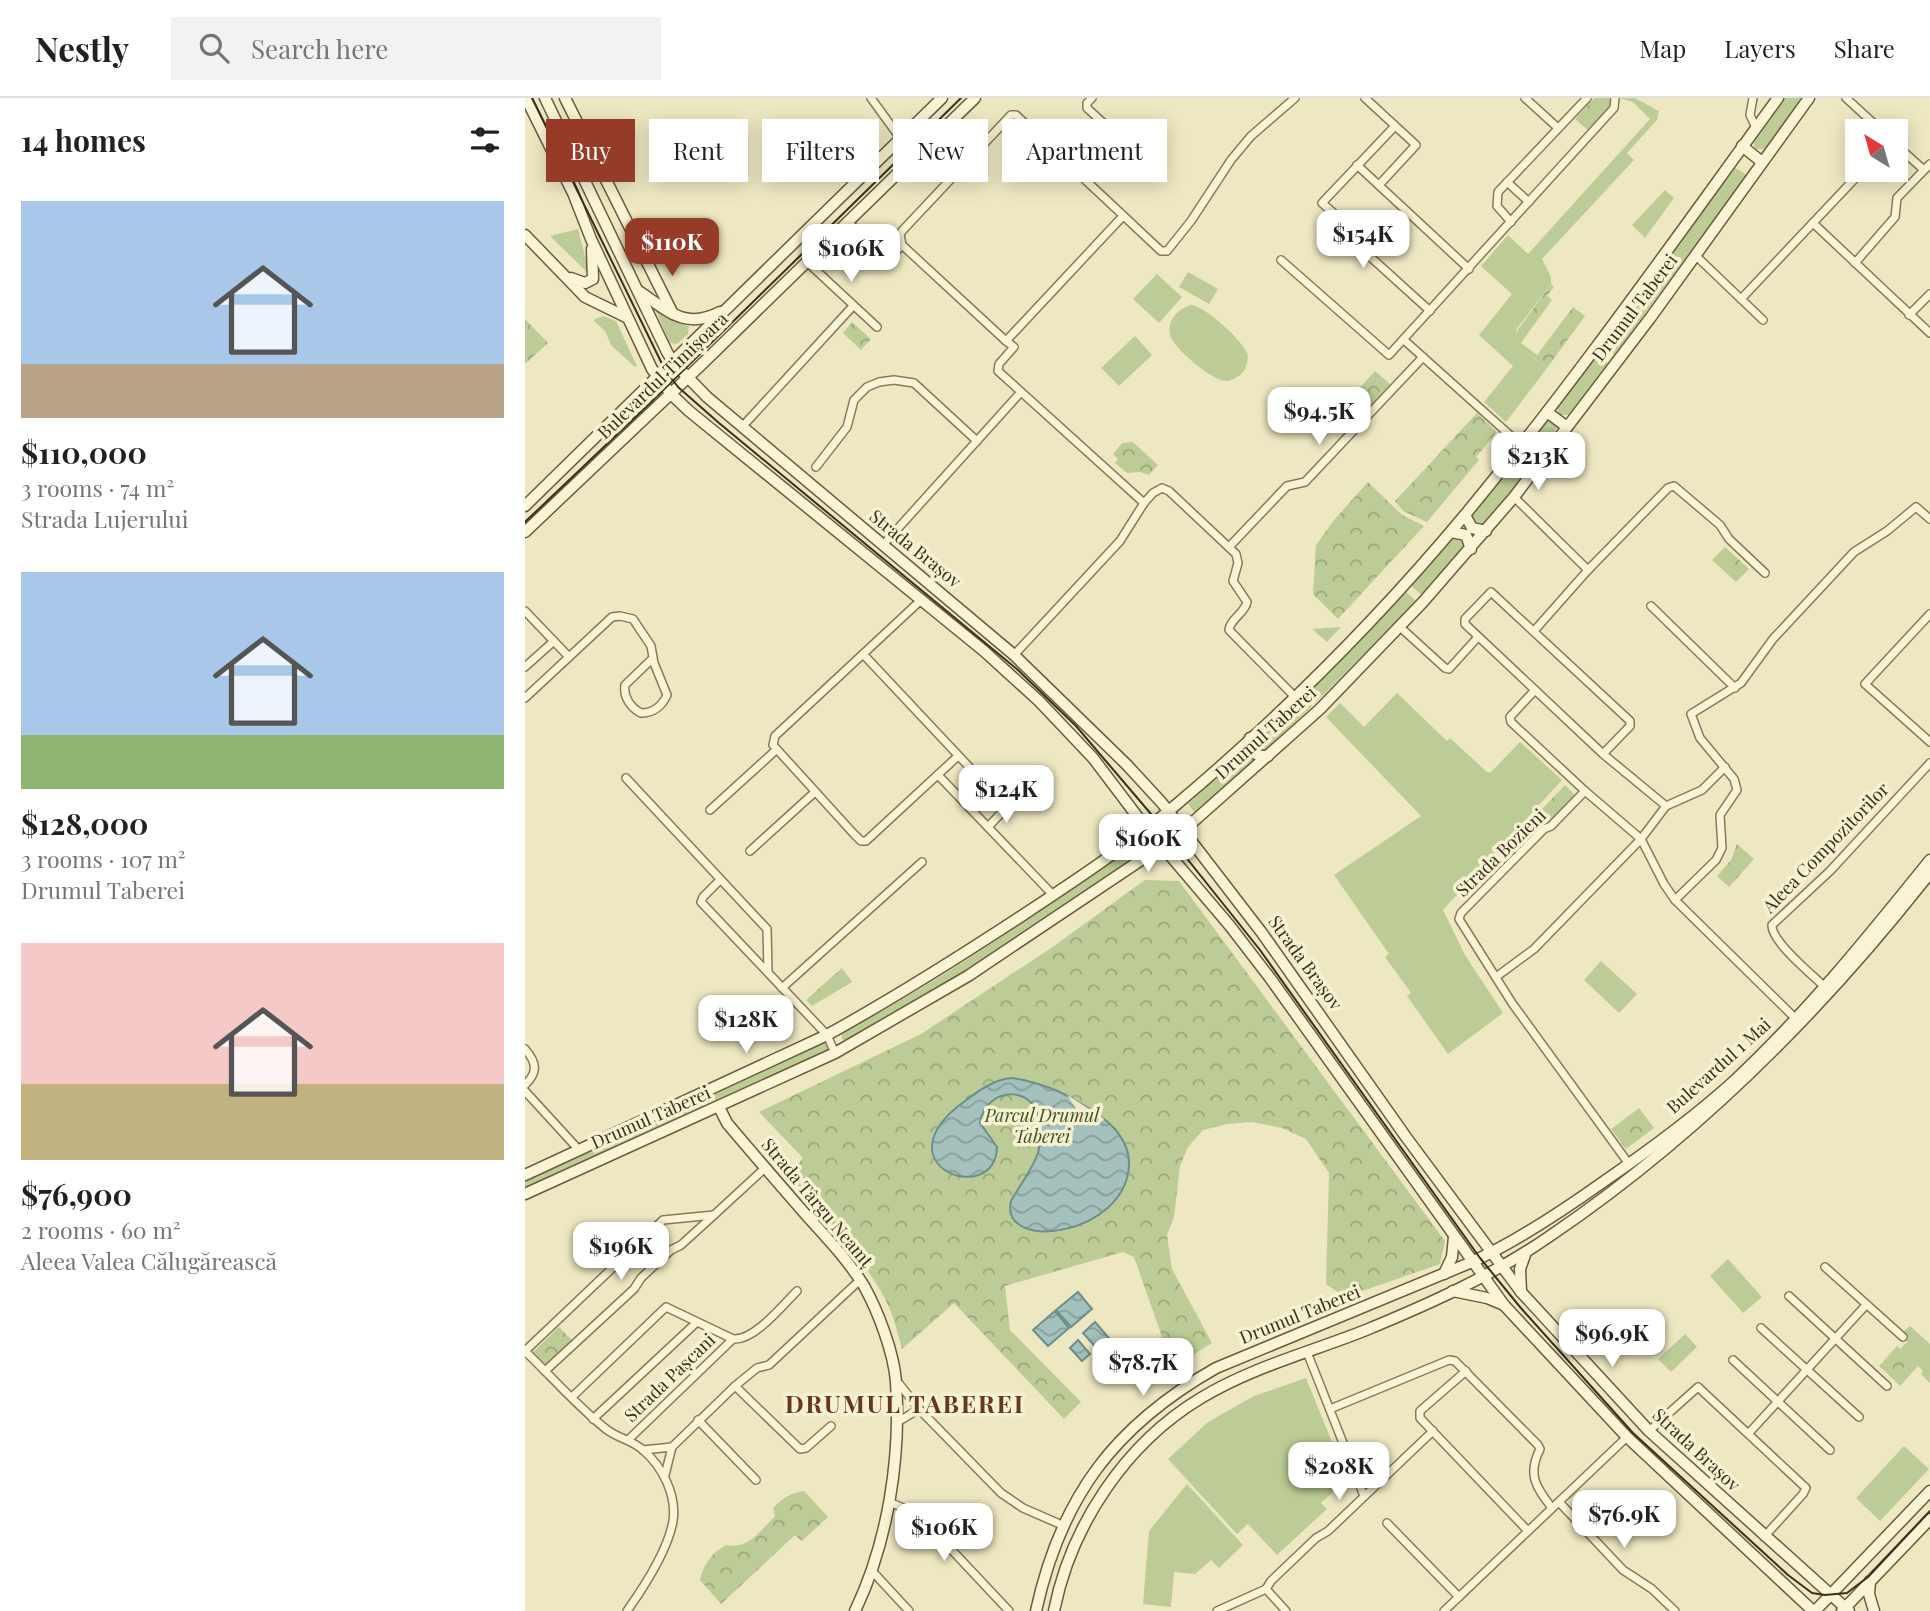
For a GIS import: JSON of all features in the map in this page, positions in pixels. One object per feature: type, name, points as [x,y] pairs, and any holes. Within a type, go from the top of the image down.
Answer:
[{"type":"main road","points":[[526,98],[573,193],[591,240],[593,279],[585,284],[562,273]]},
{"type":"main road","name":"Strada Brașov","points":[[545,98],[673,362],[742,427],[1014,654],[1086,724],[1168,811],[1269,943],[1406,1137],[1521,1292],[1649,1431],[1764,1537],[1847,1608]]},
{"type":"main road","points":[[565,98],[673,314]]},
{"type":"main road","name":"Bulevardul Timișoara","points":[[953,119],[975,98]]},
{"type":"main road","name":"Drumul Taberei","points":[[525,1175],[827,1035],[923,979],[1053,895],[1168,811],[1295,696],[1383,608],[1451,532],[1547,412],[1778,98]]},
{"type":"main road","name":"Drumul Taberei","points":[[525,1194],[835,1053],[968,976],[1182,831],[1320,709],[1471,549],[1567,427],[1809,98]]},
{"type":"main road","name":"Bulevardul Timișoara","points":[[918,119],[936,100]]},
{"type":"main road","name":"Bulevardul Timișoara","points":[[525,506],[893,145]]},
{"type":"main road","points":[[1742,146],[1762,162]]},
{"type":"main road","name":"Bulevardul Timișoara","points":[[525,532],[671,394],[893,176]]},
{"type":"main road","points":[[525,235],[591,301],[626,317]]},
{"type":"main road","name":"Strada Brașov","points":[[591,240],[657,378],[671,394],[1000,665],[1064,725],[1270,978],[1504,1305],[1627,1437],[1814,1611]]},
{"type":"main road","points":[[643,257],[638,290],[673,314],[696,321],[727,308]]},
{"type":"main road","points":[[1547,412],[1567,427]]},
{"type":"main road","points":[[1465,515],[1472,528],[1486,531]]},
{"type":"main road","points":[[1451,532],[1466,535],[1471,549]]},
{"type":"main road","points":[[1250,737],[1249,746],[1253,753],[1259,757],[1268,757]]},
{"type":"main road","name":"Bulevardul 1 Mai","points":[[1491,1253],[1560,1214],[1665,1138],[1731,1083],[1824,986],[1930,860]]},
{"type":"main road","name":"Bulevardul 1 Mai","points":[[1501,1267],[1570,1222],[1653,1159],[1740,1085],[1810,1014],[1928,881]]},
{"type":"main road","name":"Strada Târgu Neamț","points":[[719,1107],[727,1123],[860,1280],[887,1342],[896,1381],[896,1423],[889,1502],[871,1571],[855,1611]]},
{"type":"main road","points":[[1476,1232],[1494,1241],[1513,1242]]},
{"type":"main road","points":[[1444,1274],[1452,1257],[1454,1237]]},
{"type":"main road","points":[[1521,1292],[1521,1269],[1526,1252]]},
{"type":"main road","name":"Drumul Taberei","points":[[1037,1606],[1062,1525],[1087,1483],[1110,1452],[1173,1395],[1243,1356],[1491,1253]]},
{"type":"main road","name":"Drumul Taberei","points":[[1055,1609],[1060,1583],[1085,1524],[1111,1481],[1140,1447],[1181,1410],[1203,1396],[1256,1371],[1377,1325],[1501,1267]]},
{"type":"main road","points":[[1453,1291],[1487,1298],[1504,1305]]},
{"type":"main road","points":[[1194,1381],[1194,1390],[1203,1396]]},
{"type":"main road","points":[[1173,1395],[1181,1403],[1181,1410]]},
{"type":"main road","points":[[1819,1584],[1832,1584],[1842,1578],[1930,1486]]},
{"type":"main road","points":[[1814,1611],[1930,1491]]},
{"type":"main road","points":[[1847,1608],[1930,1519]]},
{"type":"main road","points":[[1044,1578],[1049,1583],[1060,1583]]},
{"type":"main road","points":[[1870,1581],[1869,1594],[1874,1611]]},
{"type":"main road","points":[[1037,1606],[1049,1601],[1055,1609]]},
{"type":"street","points":[[871,98],[893,128]]},
{"type":"street","points":[[1092,98],[1087,103],[1087,108],[1099,119]]},
{"type":"street","points":[[1144,503],[998,371],[999,364],[1014,347],[902,244],[900,235],[1011,115],[1016,114],[1161,251],[1167,250],[1178,239],[1251,135],[1295,98]]},
{"type":"street","points":[[1365,98],[1416,145],[1379,185]]},
{"type":"street","points":[[1525,98],[1559,128]]},
{"type":"street","points":[[1511,222],[1501,212],[1496,200],[1498,192],[1587,98]]},
{"type":"street","points":[[1280,260],[1387,355],[1391,354],[1614,108],[1615,98]]},
{"type":"street","points":[[1753,98],[1750,115],[1756,128]]},
{"type":"street","points":[[1846,98],[1868,119]]},
{"type":"street","points":[[1395,126],[1322,203],[1338,218],[1344,233],[1430,311]]},
{"type":"street","points":[[1855,263],[1895,217],[1897,198],[1927,167],[1908,153]]},
{"type":"street","points":[[1357,165],[1469,269]]},
{"type":"street","points":[[1507,182],[1529,202]]},
{"type":"street","points":[[1741,299],[1851,182]]},
{"type":"street","points":[[1006,341],[1123,216]]},
{"type":"street","points":[[847,221],[887,257],[902,244]]},
{"type":"street","points":[[1812,223],[1930,334]]},
{"type":"street","points":[[1695,256],[1763,320]]},
{"type":"street","points":[[806,261],[877,327]]},
{"type":"street","points":[[1909,315],[1930,294]]},
{"type":"street","points":[[742,427],[853,306]]},
{"type":"street","points":[[1404,340],[1521,446]]},
{"type":"street","points":[[1230,547],[1287,486],[1305,482],[1423,357]]},
{"type":"street","points":[[815,467],[847,427],[853,400],[867,387],[879,382],[894,380],[914,383],[977,441]]},
{"type":"street","points":[[883,545],[1020,393]]},
{"type":"street","points":[[1534,631],[1588,570],[1668,488],[1674,486],[1720,525],[1728,539],[1765,573]]},
{"type":"street","points":[[1014,654],[1120,541],[1144,503],[1157,490],[1165,489],[1230,547],[1238,560],[1233,581],[1247,602],[1247,607],[1230,625],[1229,630],[1295,696]]},
{"type":"street","points":[[1514,497],[1588,570]]},
{"type":"street","points":[[1675,900],[1716,860],[1722,848],[1720,815],[1737,790],[1734,779],[1700,738],[1691,713],[1735,688],[1773,639],[1854,552],[1887,531],[1916,507],[1930,519]]},
{"type":"street","points":[[1603,754],[1631,723],[1491,592],[1464,621],[1603,754],[1666,806]]},
{"type":"street","points":[[920,601],[775,736],[773,745],[861,841],[866,841],[958,756]]},
{"type":"street","points":[[1651,606],[1735,688]]},
{"type":"street","points":[[525,611],[569,657]]},
{"type":"street","points":[[1930,614],[1865,684],[1930,742]]},
{"type":"street","points":[[525,698],[609,619],[620,616],[633,619],[651,646],[667,695],[664,702],[652,712],[641,713],[631,705],[624,691],[625,685],[653,658]]},
{"type":"street","points":[[1400,626],[1449,669],[1478,637]]},
{"type":"street","points":[[525,667],[554,641]]},
{"type":"street","points":[[863,654],[1005,807],[988,827]]},
{"type":"street","points":[[1535,690],[1510,719],[1585,791],[1641,839],[1675,900],[1795,1018]]},
{"type":"street","points":[[710,810],[776,750]]},
{"type":"street","name":"Aleea Compozitorilor","points":[[1824,986],[1772,932],[1772,925],[1830,871],[1930,763]]},
{"type":"street","points":[[1496,977],[1534,949],[1641,839],[1666,806],[1702,790],[1725,767]]},
{"type":"street","points":[[938,775],[1053,895]]},
{"type":"street","points":[[626,778],[767,929],[768,972]]},
{"type":"street","name":"Strada Bozieni","points":[[1585,791],[1551,826],[1544,828],[1463,911],[1460,920],[1512,1003],[1629,1164]]},
{"type":"street","points":[[750,851],[815,792]]},
{"type":"street","points":[[782,988],[922,862]]},
{"type":"street","points":[[720,880],[701,901],[827,1035],[835,1053]]},
{"type":"street","points":[[525,1049],[535,1063],[535,1070],[525,1085]]},
{"type":"street","points":[[525,1091],[579,1150]]},
{"type":"street","points":[[545,1371],[634,1289],[641,1278],[671,1250],[681,1245],[765,1168]]},
{"type":"street","points":[[525,1351],[663,1220],[714,1214]]},
{"type":"street","points":[[1825,1267],[1903,1337]]},
{"type":"street","points":[[665,1475],[672,1447],[698,1420],[757,1368],[769,1365],[860,1280]]},
{"type":"street","name":"Strada Pașcani","points":[[572,1397],[666,1307],[733,1339],[748,1337],[797,1291]]},
{"type":"street","points":[[1790,1296],[1887,1386]]},
{"type":"street","points":[[1749,1433],[1866,1305]]},
{"type":"street","name":"Strada Pașcani","points":[[593,1419],[697,1322]]},
{"type":"street","points":[[1761,1328],[1859,1417]]},
{"type":"street","name":"Strada Pașcani","points":[[628,1440],[733,1339]]},
{"type":"street","name":"Strada Pașcani","points":[[525,1351],[593,1419],[611,1434],[628,1440],[643,1450],[665,1475],[673,1512],[672,1524],[659,1555],[627,1611]]},
{"type":"street","points":[[1307,1352],[1364,1496]]},
{"type":"street","points":[[1329,1409],[1449,1360],[1455,1360],[1538,1444],[1540,1449],[1533,1463],[1535,1480],[1541,1494],[1623,1570],[1652,1589],[1675,1611]]},
{"type":"street","points":[[1733,1360],[1830,1450]]},
{"type":"street","points":[[1466,1371],[1420,1411],[1420,1418],[1528,1531]]},
{"type":"street","points":[[896,1381],[919,1409],[1001,1493],[1023,1508],[1062,1525]]},
{"type":"street","points":[[734,1386],[800,1449],[806,1448],[831,1426]]},
{"type":"street","points":[[1649,1431],[1698,1387],[1749,1433],[1806,1488],[1804,1494],[1764,1537]]},
{"type":"street","points":[[896,1423],[919,1409]]},
{"type":"street","points":[[698,1420],[756,1480]]},
{"type":"street","points":[[1217,1611],[1266,1589],[1271,1581],[1433,1430]]},
{"type":"street","points":[[1444,1611],[1627,1437]]},
{"type":"street","points":[[643,1450],[672,1447]]},
{"type":"street","points":[[889,1502],[918,1514],[1009,1611]]},
{"type":"street","points":[[1387,1523],[1459,1597]]},
{"type":"street","points":[[871,1571],[909,1611]]},
{"type":"street","points":[[1266,1589],[1286,1611]]},
{"type":"green space","points":[[1594,98],[1610,98],[1610,110],[1590,132],[1575,119]]},
{"type":"green space","points":[[1620,98],[1635,98],[1659,111],[1657,120],[1627,153],[1634,160],[1542,259],[1551,277],[1551,284],[1516,330],[1519,347],[1547,368],[1506,422],[1484,402],[1513,366],[1479,335],[1512,294],[1481,266],[1508,235],[1528,254],[1650,119],[1633,102]]},
{"type":"green space","points":[[1784,98],[1802,98],[1764,149],[1755,149],[1753,140]]},
{"type":"green space","points":[[1734,167],[1747,175],[1614,355],[1602,346]]},
{"type":"green space","points":[[1665,190],[1674,198],[1645,238],[1632,225]]},
{"type":"green space","points":[[578,229],[590,275],[550,236]]},
{"type":"green space","points":[[1188,272],[1218,289],[1209,304],[1179,287]]},
{"type":"green space","points":[[1157,274],[1182,297],[1159,323],[1133,299]]},
{"type":"green space","points":[[1551,284],[1554,287],[1547,296],[1552,300],[1521,343],[1537,355],[1573,307],[1585,316],[1547,368],[1519,347],[1515,334]]},
{"type":"green space","points":[[1191,305],[1214,317],[1244,347],[1248,357],[1244,371],[1238,377],[1228,381],[1215,377],[1190,359],[1173,341],[1170,324],[1180,310]]},
{"type":"green space","points":[[655,309],[675,322],[689,326],[688,334],[677,344],[670,343]]},
{"type":"green space","points":[[603,316],[616,321],[637,366],[611,345],[605,331],[593,320]]},
{"type":"green space","points":[[525,319],[548,343],[525,364]]},
{"type":"green space","points":[[852,322],[871,339],[861,350],[843,333]]},
{"type":"green space","points":[[1135,336],[1152,355],[1119,386],[1101,368]]},
{"type":"green space","points":[[1596,354],[1608,363],[1569,415],[1559,415],[1557,407]]},
{"type":"green space","points":[[1375,371],[1392,386],[1373,407],[1356,392]]},
{"type":"green space","points":[[1477,413],[1497,432],[1476,457],[1479,460],[1427,522],[1403,511],[1395,501]]},
{"type":"green space","points":[[1545,422],[1556,426],[1555,435],[1486,525],[1476,525],[1473,514]]},
{"type":"green space","points":[[1133,442],[1158,465],[1149,475],[1140,472],[1127,473],[1115,463],[1118,459],[1113,454],[1122,443]]},
{"type":"green space","points":[[1368,482],[1402,515],[1424,526],[1338,619],[1313,594],[1316,545]]},
{"type":"green space","points":[[1452,538],[1462,538],[1466,546],[1423,596],[1410,585]]},
{"type":"green space","points":[[1725,547],[1749,569],[1736,582],[1712,560]]},
{"type":"green space","points":[[1404,590],[1416,601],[1316,702],[1305,692]]},
{"type":"green space","points":[[1341,627],[1327,642],[1312,629]]},
{"type":"green space","points":[[1397,693],[1447,741],[1450,738],[1487,772],[1491,772],[1520,742],[1562,780],[1443,910],[1465,955],[1503,1013],[1448,1054],[1407,996],[1411,993],[1385,957],[1389,954],[1334,875],[1421,816],[1326,717],[1340,703],[1364,727]]},
{"type":"green space","points":[[1300,696],[1312,706],[1265,750],[1257,751],[1254,740]]},
{"type":"green space","points":[[1246,750],[1258,761],[1195,813],[1188,804]]},
{"type":"green space","points":[[1565,785],[1575,795],[1548,823],[1538,813]]},
{"type":"green space","points":[[1737,844],[1754,859],[1729,887],[1717,876],[1731,860]]},
{"type":"green space","points":[[1124,852],[1130,860],[976,965],[846,1041],[842,1039],[841,1033],[844,1031],[952,969]]},
{"type":"green space","name":"Parcul Drumul Taberei","points":[[1145,880],[1179,881],[1445,1241],[1440,1264],[1345,1297],[1326,1284],[1329,1173],[1306,1139],[1282,1128],[1252,1122],[1203,1130],[1188,1147],[1180,1166],[1174,1217],[1167,1235],[1172,1269],[1212,1343],[1173,1368],[1134,1257],[1123,1252],[1005,1286],[1010,1330],[1081,1402],[1064,1419],[954,1303],[902,1349],[889,1307],[869,1273],[789,1176],[803,1158],[759,1112],[921,1034],[1054,946]]},
{"type":"green space","points":[[1601,961],[1637,994],[1619,1013],[1584,980]]},
{"type":"green space","points":[[842,968],[852,982],[812,1006],[806,1000]]},
{"type":"green space","points":[[830,1039],[835,1042],[831,1048],[525,1191],[525,1180]]},
{"type":"green space","points":[[1639,1108],[1654,1128],[1626,1149],[1611,1129]]},
{"type":"green space","points":[[1728,1259],[1762,1297],[1743,1313],[1710,1276]]},
{"type":"green space","points":[[1910,1326],[1930,1344],[1930,1383],[1921,1374],[1923,1371],[1918,1366],[1900,1386],[1893,1379],[1911,1360],[1900,1349],[1907,1342],[1904,1331]]},
{"type":"green space","points":[[559,1327],[572,1340],[546,1365],[533,1352]]},
{"type":"green space","points":[[1685,1334],[1697,1347],[1671,1372],[1658,1359]]},
{"type":"green space","points":[[1897,1346],[1911,1360],[1893,1379],[1879,1366]]},
{"type":"green space","points":[[1306,1378],[1347,1479],[1321,1503],[1327,1509],[1277,1555],[1248,1524],[1237,1534],[1168,1459],[1208,1422],[1254,1396]]},
{"type":"green space","points":[[1904,1446],[1929,1469],[1880,1521],[1856,1498]]},
{"type":"green space","points":[[1187,1484],[1243,1545],[1219,1568],[1211,1560],[1195,1574],[1174,1572],[1171,1607],[1143,1604],[1149,1531]]},
{"type":"green space","points":[[804,1491],[828,1517],[802,1541],[795,1535],[721,1604],[700,1580],[709,1559],[726,1545],[741,1545],[754,1538],[775,1516],[773,1508],[777,1504]]},
{"type":"water","points":[[1013,1078],[1049,1088],[1079,1102],[1106,1120],[1124,1144],[1129,1165],[1123,1189],[1108,1208],[1087,1221],[1064,1229],[1042,1231],[1024,1227],[1013,1217],[1011,1201],[1033,1165],[1040,1145],[1038,1115],[1032,1104],[1023,1097],[1013,1094],[1002,1096],[992,1101],[984,1110],[980,1123],[997,1147],[991,1165],[979,1175],[963,1177],[947,1171],[935,1160],[932,1144],[941,1124],[981,1089],[1000,1080]]},
{"type":"water","points":[[1078,1292],[1092,1309],[1071,1327],[1056,1310]]},
{"type":"water","points":[[1055,1311],[1069,1328],[1048,1346],[1033,1330]]},
{"type":"water","points":[[1095,1322],[1114,1344],[1102,1354],[1083,1333]]},
{"type":"water","points":[[1078,1340],[1090,1354],[1082,1361],[1070,1348]]},
{"type":"pier","points":[[1067,1095],[1104,1119],[1103,1121],[1081,1116]]},
{"type":"tram line","points":[[532,98],[665,370],[678,387],[1018,670],[1076,726],[1157,821],[1260,950],[1480,1258],[1520,1307],[1633,1433],[1788,1575],[1812,1593],[1847,1593],[1868,1577],[1930,1511]]},
{"type":"tram line","points":[[525,522],[961,98]]},
{"type":"district","name":"DRUMUL TABEREI","points":[[905,1405]]}]
